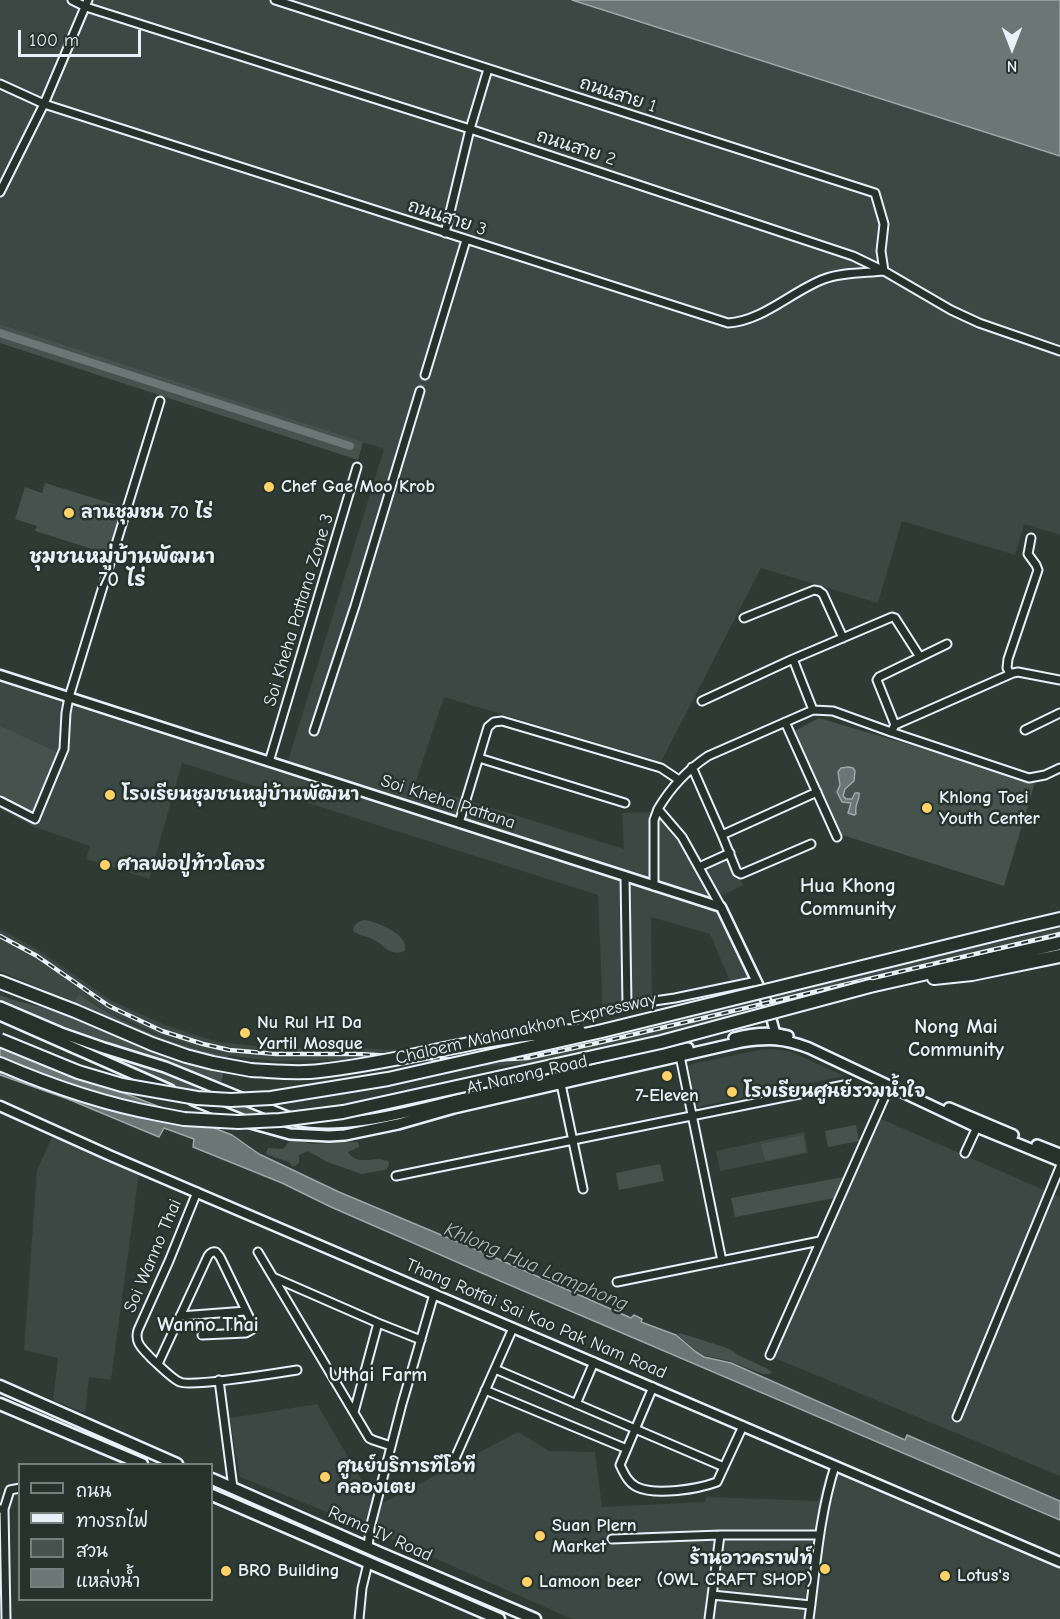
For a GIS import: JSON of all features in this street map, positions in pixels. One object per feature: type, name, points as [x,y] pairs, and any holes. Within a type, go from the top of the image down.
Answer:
[{"type":"highway","name":"Chaloem Mahanakhon Expressway","points":[[0,1040],[78,1072],[122,1085],[197,1098],[243,1100],[301,1094],[388,1079],[602,1031],[1057,919]]},
{"type":"highway","points":[[0,1066],[127,1108],[167,1116],[238,1122],[280,1120],[343,1112],[661,1042],[870,986],[1060,943]]},
{"type":"highway","points":[[870,986],[972,974],[1060,956]]},
{"type":"highway","points":[[0,982],[186,1056],[251,1070],[317,1072],[543,1032],[602,1031]]},
{"type":"main road","name":"At Narong Road","points":[[0,1007],[61,1033],[174,1071],[295,1120],[312,1124],[329,1124],[403,1113],[776,1036],[809,1048],[977,1127],[1060,1161]]},
{"type":"main road","name":"At Narong Road","points":[[0,1015],[195,1101],[247,1122],[290,1134],[329,1136],[366,1132],[560,1080],[749,1034],[799,1039],[928,1099],[1060,1154]]},
{"type":"main road","points":[[0,1386],[175,1463]]},
{"type":"main road","points":[[0,1404],[140,1463]]},
{"type":"main road","name":"Rama IV Road","points":[[213,1479],[535,1619]]},
{"type":"main road","name":"Rama IV Road","points":[[213,1495],[499,1619]]},
{"type":"street","name":"ถนนสาย 2","points":[[72,0],[87,3],[853,256],[959,314],[1060,351]]},
{"type":"street","name":"ถนนสาย 1","points":[[275,0],[875,193],[884,224],[881,251],[884,271]]},
{"type":"street","points":[[0,192],[44,104],[87,3]]},
{"type":"street","points":[[445,233],[488,69]]},
{"type":"street","name":"ถนนสาย 3","points":[[0,84],[44,104],[728,323],[739,323],[760,314],[823,279],[836,275],[884,271]]},
{"type":"street","points":[[425,375],[466,240]]},
{"type":"street","points":[[314,731],[420,392]]},
{"type":"street","points":[[0,801],[35,819],[64,749],[69,697],[160,401]]},
{"type":"street","name":"Soi Kheha Pattana Zone 3","points":[[269,762],[357,467]]},
{"type":"street","points":[[1010,675],[1007,668],[1008,659],[1038,570],[1028,554],[1031,538]]},
{"type":"street","points":[[744,618],[814,590],[819,591],[823,594],[843,638]]},
{"type":"street","points":[[702,701],[793,659],[893,617],[920,657]]},
{"type":"street","points":[[895,724],[877,680],[947,644]]},
{"type":"street","points":[[793,659],[813,710]]},
{"type":"street","points":[[891,732],[895,724],[1018,672],[1060,680]]},
{"type":"street","name":"Soi Kheha Pattana","points":[[0,675],[721,907]]},
{"type":"street","points":[[654,886],[654,820],[658,809],[679,780],[708,756],[813,710],[833,711],[1029,778],[1045,775],[1060,768]]},
{"type":"street","points":[[1025,730],[1060,713]]},
{"type":"street","points":[[459,823],[488,727],[494,722],[502,721],[661,768],[679,780]]},
{"type":"street","points":[[785,722],[837,837]]},
{"type":"street","points":[[479,758],[625,803]]},
{"type":"street","points":[[692,767],[737,872],[742,874],[812,844]]},
{"type":"street","points":[[722,835],[817,792]]},
{"type":"street","points":[[658,809],[682,837],[721,907],[770,1010],[776,1036]]},
{"type":"street","points":[[699,867],[730,854]]},
{"type":"street","points":[[625,876],[627,1005],[675,998],[757,981]]},
{"type":"street","points":[[680,1056],[722,1261]]},
{"type":"street","points":[[560,1080],[583,1189]]},
{"type":"street","points":[[396,1176],[844,1085]]},
{"type":"street","points":[[770,1356],[890,1087]]},
{"type":"street","name":"Thang Rotfai Sai Kao Pak Nam Road","points":[[0,1106],[1060,1562]]},
{"type":"street","points":[[965,1153],[977,1127]]},
{"type":"street","points":[[957,1417],[1060,1167]]},
{"type":"street","name":"Soi Wanno Thai","points":[[197,1192],[136,1336],[139,1345],[182,1383],[297,1370]]},
{"type":"street","points":[[617,1282],[820,1241]]},
{"type":"street","points":[[158,1364],[208,1256],[214,1251],[220,1257],[253,1329],[250,1332],[202,1335]]},
{"type":"street","points":[[258,1252],[369,1438],[391,1446]]},
{"type":"street","points":[[275,1278],[421,1340]]},
{"type":"street","points":[[368,1548],[370,1528],[391,1446],[434,1294]]},
{"type":"street","points":[[180,1316],[246,1311]]},
{"type":"street","points":[[354,1412],[378,1323]]},
{"type":"street","points":[[453,1463],[513,1328]]},
{"type":"street","points":[[576,1404],[594,1362]]},
{"type":"street","points":[[495,1369],[724,1467]]},
{"type":"street","points":[[219,1380],[233,1488]]},
{"type":"street","points":[[653,1387],[620,1465],[625,1475],[637,1487],[648,1490],[690,1488],[717,1482],[742,1426]]},
{"type":"street","points":[[485,1390],[627,1449]]},
{"type":"street","points":[[809,1619],[819,1535],[835,1466]]},
{"type":"street","points":[[6,1619],[2,1509],[10,1490],[18,1488]]},
{"type":"street","points":[[612,1539],[720,1535],[819,1535]]},
{"type":"street","points":[[709,1619],[720,1535]]},
{"type":"street","points":[[359,1619],[362,1588],[368,1563]]},
{"type":"street","points":[[712,1595],[811,1605]]},
{"type":"shaded area","points":[[0,0],[572,0],[1060,156],[1060,535],[1024,524],[1015,555],[902,521],[878,603],[761,568],[661,762],[444,697],[415,784],[624,849],[622,813],[666,812],[704,868],[728,857],[743,885],[719,897],[761,985],[734,991],[710,934],[651,917],[652,1007],[603,1017],[598,895],[182,763],[149,879],[86,859],[90,846],[35,827],[0,809],[0,672],[287,764],[384,449],[0,324]]},
{"type":"shaded area","points":[[1060,928],[1060,940],[598,1049],[528,1064],[476,1067],[358,1060],[275,1061],[215,1054],[160,1036],[106,1011],[79,994],[73,1003],[0,971],[0,929],[40,951],[112,1001],[165,1025],[218,1042],[276,1048],[359,1048],[475,1055],[783,992]]},
{"type":"shaded area","name":"โรงเรียนศูนย์รวมน้ำใจ","points":[[773,1049],[796,1054],[844,1076],[697,1107],[688,1065]]},
{"type":"shaded area","points":[[879,1118],[1060,1197],[1060,1476],[772,1357]]},
{"type":"shaded area","points":[[804,1132],[808,1153],[720,1171],[716,1151]]},
{"type":"shaded area","points":[[53,1135],[139,1173],[111,1380],[89,1377],[85,1413],[53,1400],[58,1358],[24,1350],[37,1170]]},
{"type":"shaded area","points":[[317,1404],[377,1506],[518,1432],[549,1451],[595,1452],[602,1507],[705,1502],[706,1497],[818,1501],[828,1468],[1060,1567],[1060,1619],[572,1619],[369,1529],[240,1477],[230,1418]]},
{"type":"green space","points":[[0,324],[363,442],[358,460],[0,343]]},
{"type":"green space","name":"ลานชุมชน 70 ไร่","points":[[45,483],[123,507],[108,554],[35,531],[37,526],[15,519],[25,487],[42,493]]},
{"type":"green space","name":"Khlong Toei Youth Center","points":[[819,718],[1035,782],[1004,886],[839,834],[793,732]]},
{"type":"green space","points":[[0,726],[57,752],[32,814],[0,799]]},
{"type":"green space","points":[[364,920],[377,923],[397,934],[405,945],[405,951],[391,951],[373,939],[353,931],[356,924]]},
{"type":"green space","points":[[79,994],[131,1025],[169,1040],[228,1056],[227,1060],[168,1044],[73,1003]]},
{"type":"green space","points":[[0,995],[68,1014],[224,1070],[221,1084],[63,1029],[0,1002]]},
{"type":"green space","points":[[107,1054],[194,1083],[284,1122],[314,1128],[346,1128],[378,1124],[345,1130],[315,1131],[269,1123],[104,1055]]},
{"type":"green space","points":[[856,1125],[859,1141],[828,1147],[825,1131]]},
{"type":"green space","points":[[803,1135],[806,1152],[765,1161],[761,1144]]},
{"type":"green space","points":[[294,1140],[313,1144],[358,1142],[359,1147],[348,1152],[356,1159],[383,1160],[388,1161],[389,1164],[387,1169],[362,1174],[327,1162],[308,1151],[299,1155],[299,1163],[295,1166],[268,1155],[266,1152],[268,1148],[283,1149]]},
{"type":"green space","points":[[660,1164],[664,1181],[619,1190],[616,1173]]},
{"type":"green space","points":[[843,1177],[835,1198],[735,1217],[731,1198]]},
{"type":"green space","points":[[677,1334],[730,1349],[772,1372],[763,1374],[729,1361],[703,1355]]},
{"type":"water","points":[[572,0],[1060,0],[1060,156]]},
{"type":"water","points":[[849,767],[855,771],[854,781],[845,789],[843,796],[846,799],[852,799],[855,793],[859,793],[854,815],[848,813],[851,803],[842,802],[837,792],[840,785],[838,772],[841,768]]},
{"type":"water","points":[[0,1041],[36,1059],[232,1135],[259,1154],[339,1192],[631,1318],[634,1315],[642,1319],[641,1322],[676,1335],[704,1357],[731,1363],[905,1440],[907,1435],[1060,1501],[1060,1520],[498,1280],[331,1207],[282,1183],[193,1147],[194,1139],[164,1128],[159,1137],[68,1099],[0,1075]]},
{"type":"waterway","points":[[0,333],[350,446]]},
{"type":"tunnel","points":[[420,391],[425,375]]},
{"type":"railway","points":[[0,936],[37,956],[109,1006],[162,1031],[203,1044],[229,1050],[276,1054],[359,1054],[475,1061],[527,1058],[597,1043],[1060,934]]},
{"type":"place","name":"Chef Gae Moo Krob","points":[[269,487]]},
{"type":"place","name":"ลานชุมชน 70 ไร่","points":[[69,513]]},
{"type":"place","name":"โรงเรียนชุมชนหมู่บ้านพัฒนา","points":[[110,795]]},
{"type":"place","name":"Khlong Toei Youth Center","points":[[927,808]]},
{"type":"place","name":"ศาลพ่อปู่ท้าวโคจร","points":[[105,865]]},
{"type":"place","name":"Nu Rul HI Da Yartil Mosque","points":[[245,1033]]},
{"type":"place","name":"7-Eleven","points":[[667,1076]]},
{"type":"place","name":"โรงเรียนศูนย์รวมน้ำใจ","points":[[732,1092]]},
{"type":"place","name":"ศูนย์บริการทีโอที คลองเตย","points":[[325,1477]]},
{"type":"place","name":"Suan Plern Market","points":[[540,1536]]},
{"type":"place","name":"ร้านอาวคราฟท์ (OWL CRAFT SHOP)","points":[[825,1569]]},
{"type":"place","name":"BRO Building","points":[[226,1571]]},
{"type":"place","name":"Lotus's","points":[[945,1576]]},
{"type":"place","name":"Lamoon beer","points":[[527,1582]]},
{"type":"district","name":"ชุมชนหมู่บ้านพัฒนา 70 ไร่","points":[[122,568]]},
{"type":"district","name":"Hua Khong Community","points":[[848,898]]},
{"type":"district","name":"Nong Mai Community","points":[[956,1038]]},
{"type":"district","name":"Wanno Thai","points":[[208,1325]]},
{"type":"district","name":"Uthai Farm","points":[[378,1375]]},
{"type":"water label","name":"Khlong Hua Lamphong","points":[[536,1267]]}]
